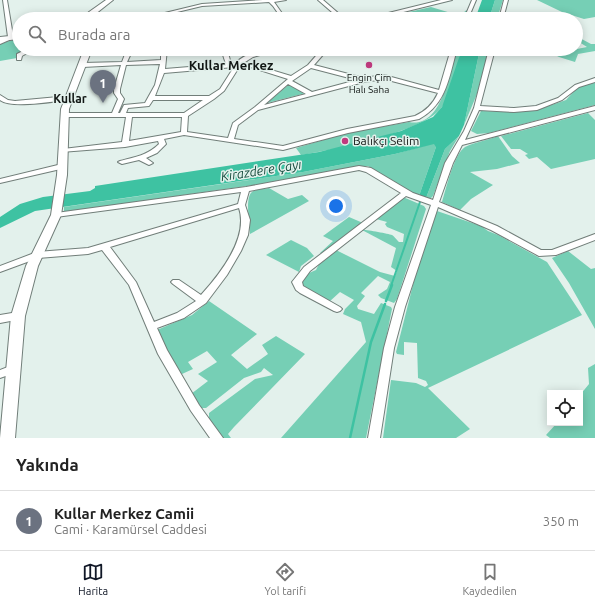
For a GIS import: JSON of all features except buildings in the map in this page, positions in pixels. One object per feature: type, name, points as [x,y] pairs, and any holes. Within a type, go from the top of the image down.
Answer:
[{"type":"main road","points":[[92,12],[110,0]]},
{"type":"main road","points":[[398,12],[449,0]]},
{"type":"main road","points":[[0,39],[12,37]]},
{"type":"main road","points":[[7,438],[18,316],[28,277],[56,215],[62,166],[64,115],[86,56]]},
{"type":"street","points":[[5,0],[12,26]]},
{"type":"street","points":[[172,12],[202,5],[284,0]]},
{"type":"street","points":[[320,0],[335,12]]},
{"type":"street","points":[[469,12],[474,0]]},
{"type":"street","points":[[503,12],[506,0]]},
{"type":"street","points":[[270,1],[279,12]]},
{"type":"street","points":[[0,42],[12,38]]},
{"type":"street","points":[[115,114],[121,98],[117,92],[127,56]]},
{"type":"street","points":[[125,145],[126,106],[147,105],[152,98],[163,71],[163,56]]},
{"type":"street","points":[[226,56],[229,66]]},
{"type":"street","points":[[163,71],[229,66],[239,64],[254,56]]},
{"type":"street","points":[[231,139],[235,124],[310,66],[319,56]]},
{"type":"street","points":[[63,151],[125,145],[161,139],[184,133],[231,139],[272,147],[293,146],[347,131],[422,116],[436,104],[452,56]]},
{"type":"street","points":[[374,438],[389,348],[431,202],[477,108],[490,56]]},
{"type":"street","points":[[83,65],[163,62]]},
{"type":"street","points":[[239,64],[291,80],[311,94]]},
{"type":"street","points":[[64,115],[126,114],[185,116],[199,105],[212,98],[227,84],[239,64]]},
{"type":"street","points":[[310,66],[364,80]]},
{"type":"street","points":[[256,109],[364,80],[384,77],[441,92]]},
{"type":"street","points":[[477,108],[514,110],[537,108],[560,99],[577,86],[595,80]]},
{"type":"street","points":[[0,98],[10,103]]},
{"type":"street","points":[[0,106],[10,103],[70,98]]},
{"type":"street","points":[[152,98],[212,98]]},
{"type":"street","points":[[459,144],[595,108]]},
{"type":"street","points":[[184,133],[185,116]]},
{"type":"street","points":[[122,162],[140,158],[160,149],[163,144],[161,139]]},
{"type":"street","points":[[140,158],[149,163]]},
{"type":"street","points":[[0,181],[62,166]]},
{"type":"street","points":[[56,215],[246,189],[362,168],[405,193],[494,228],[540,253],[554,253],[595,237]]},
{"type":"street","points":[[152,326],[184,314],[203,301],[242,242],[245,233],[245,215],[241,206],[246,189]]},
{"type":"street","points":[[337,309],[303,291],[299,288],[297,282],[307,269],[405,193]]},
{"type":"street","points":[[0,269],[37,255],[83,252],[241,206]]},
{"type":"street","points":[[104,246],[133,284],[162,351],[195,408],[217,438]]},
{"type":"street","points":[[176,282],[203,301]]},
{"type":"street","points":[[0,319],[18,316]]},
{"type":"street","points":[[0,374],[13,369]]},
{"type":"shaded area","points":[[495,0],[503,0],[499,12],[491,12]]},
{"type":"shaded area","points":[[537,0],[595,0],[595,17],[584,19],[583,12],[562,12]]},
{"type":"shaded area","points":[[431,7],[448,12],[409,12]]},
{"type":"shaded area","points":[[12,40],[12,56],[17,56],[17,58],[0,61],[0,44]]},
{"type":"shaded area","points":[[583,40],[591,44],[595,44],[595,51],[583,53],[583,48],[587,47],[583,44]]},
{"type":"shaded area","points":[[455,56],[460,56],[446,101],[432,116],[417,124],[398,132],[334,149],[301,155],[296,148],[347,133],[409,122],[420,122],[429,117],[437,108],[447,84]]},
{"type":"shaded area","points":[[479,56],[487,56],[477,94],[464,125]]},
{"type":"shaded area","points":[[557,56],[577,56],[575,62]]},
{"type":"shaded area","points":[[595,82],[595,105],[489,133],[477,134],[471,131],[481,111],[516,112],[540,109],[566,100],[578,87]]},
{"type":"shaded area","points":[[289,85],[306,93],[267,103],[287,86]]},
{"type":"shaded area","points":[[588,113],[595,120],[595,159],[551,169],[537,157],[529,159],[525,155],[528,154],[520,149],[511,149],[501,136]]},
{"type":"shaded area","points":[[459,136],[450,151],[433,196],[431,198],[426,198],[445,149]]},
{"type":"shaded area","points":[[498,136],[512,156],[520,163],[497,169],[470,172],[493,185],[471,199],[460,210],[442,202],[451,172],[461,151],[469,145]]},
{"type":"shaded area","points":[[436,144],[436,147],[419,196],[403,189],[368,166],[359,166],[254,185],[64,212],[64,207],[303,172],[395,154]]},
{"type":"shaded area","points":[[269,188],[288,199],[302,195],[309,201],[250,234],[248,207],[249,196],[251,193],[259,189]]},
{"type":"shaded area","points":[[403,197],[424,206],[426,209],[397,299],[394,303],[381,298],[378,295],[387,289],[390,282],[378,276],[361,293],[365,296],[357,306],[358,309],[374,314],[381,303],[391,307],[392,309],[366,438],[281,438],[366,342],[361,322],[343,314],[345,309],[354,300],[340,292],[329,302],[301,285],[301,282],[309,273],[316,270],[320,262],[336,250],[380,272],[395,276],[397,271],[391,267],[396,248],[362,230],[392,235],[399,242],[403,242],[404,234],[387,227],[385,224],[387,222],[376,219]]},
{"type":"shaded area","points":[[437,211],[481,226],[547,262],[582,315],[428,388],[470,429],[456,438],[383,438],[391,380],[416,383],[425,387],[428,385],[426,381],[418,378],[417,343],[404,342],[404,355],[397,354],[396,352],[415,277]]},
{"type":"shaded area","points":[[349,217],[363,223],[322,254],[320,253],[333,241],[323,236]]},
{"type":"shaded area","points":[[291,240],[307,248],[314,256],[301,266],[299,272],[266,255]]},
{"type":"shaded area","points":[[568,251],[591,269],[595,268],[595,329],[569,283],[552,258]]},
{"type":"shaded area","points":[[209,301],[257,334],[231,355],[247,369],[268,354],[262,345],[276,336],[305,354],[234,427],[228,434],[231,438],[223,438],[209,422],[209,413],[255,379],[273,375],[264,368],[261,372],[244,378],[206,408],[200,408],[191,394],[208,381],[198,374],[217,362],[207,351],[188,362],[193,369],[182,374],[166,351],[157,330],[192,315]]},
{"type":"shaded area","points":[[595,364],[595,438],[550,438],[546,435],[554,426],[583,426],[583,391],[589,384],[588,368]]},
{"type":"water","points":[[482,0],[495,0],[491,12],[478,12]]},
{"type":"water","name":"Kirazdere Çayı","points":[[460,56],[479,56],[464,125],[459,136],[445,149],[426,198],[419,196],[436,147],[434,144],[395,154],[303,172],[35,211],[0,228],[0,217],[20,204],[43,197],[90,191],[95,188],[95,186],[319,152],[401,131],[433,117],[442,107]]},
{"type":"waterway","points":[[391,286],[421,199]]},
{"type":"waterway","points":[[386,301],[392,285]]},
{"type":"waterway","points":[[350,438],[371,342],[385,304]]},
{"type":"place","name":"Engin Çim Halı Saha","points":[[369,65]]},
{"type":"place","name":"Kullar Merkez Camii","points":[[103,103]]},
{"type":"place","name":"Balıkçı Selim","points":[[345,141]]},
{"type":"district","name":"Kullar Merkez","points":[[231,65]]},
{"type":"district","name":"Kullar","points":[[70,99]]}]
